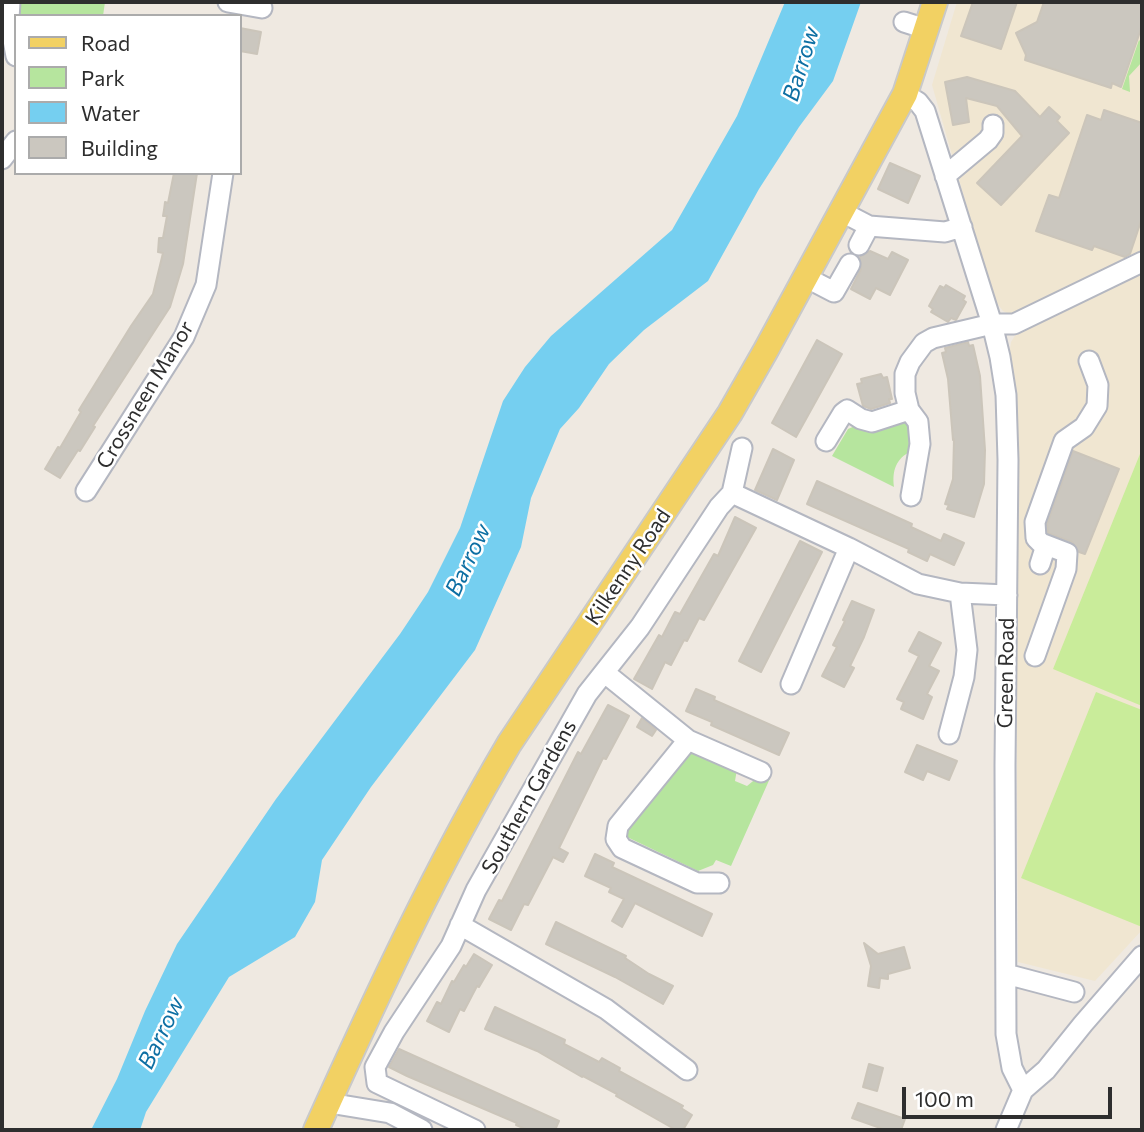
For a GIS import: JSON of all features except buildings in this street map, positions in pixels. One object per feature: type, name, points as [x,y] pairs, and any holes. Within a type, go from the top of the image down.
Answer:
[{"type":"main road","name":"Kilkenny Road","points":[[316,1130],[426,897],[509,744],[730,413],[807,278],[905,94],[915,25],[934,2]]},
{"type":"street","points":[[228,2],[262,8]]},
{"type":"street","points":[[7,13],[14,46]]},
{"type":"street","name":"Green Road","points":[[905,94],[918,102],[925,111],[992,324],[1006,395],[1006,974],[1008,1053],[1023,1090]]},
{"type":"street","points":[[945,176],[988,140],[993,133],[993,125]]},
{"type":"street","points":[[2,159],[14,144]]},
{"type":"street","name":"Crossneen Manor","points":[[86,491],[184,337],[206,285],[223,175]]},
{"type":"street","points":[[842,212],[869,226],[945,232],[962,227]]},
{"type":"street","points":[[859,245],[869,226]]},
{"type":"street","points":[[911,496],[920,444],[918,422],[909,410],[905,393],[905,374],[910,362],[924,344],[933,338],[992,324],[1014,324],[1142,262]]},
{"type":"street","points":[[807,278],[834,292],[850,264]]},
{"type":"street","points":[[1035,656],[1066,569],[1067,553],[1036,538],[1035,522],[1064,441],[1084,427],[1097,406],[1098,385],[1088,361]]},
{"type":"street","points":[[826,441],[842,413],[847,410],[872,422],[909,410]]},
{"type":"street","name":"Southern Gardens","points":[[475,1130],[377,1083],[375,1067],[394,1032],[451,946],[476,890],[587,694],[640,627],[719,507],[732,493],[742,448]]},
{"type":"street","points":[[732,493],[918,584],[960,593],[1007,595]]},
{"type":"street","points":[[1040,564],[1046,545]]},
{"type":"street","points":[[791,684],[849,548]]},
{"type":"street","points":[[949,734],[964,677],[967,650],[960,593]]},
{"type":"street","points":[[605,673],[688,740],[761,772]]},
{"type":"street","points":[[688,740],[618,826],[616,839],[622,848],[697,883],[719,883]]},
{"type":"street","points":[[460,925],[606,1009],[687,1070]]},
{"type":"street","points":[[1006,1130],[1023,1090],[1046,1070],[1142,956]]},
{"type":"street","points":[[1006,974],[1074,992]]},
{"type":"street","points":[[329,1103],[390,1113],[422,1130]]},
{"type":"street","points":[[390,1113],[403,1130]]},
{"type":"shaded area","points":[[957,2],[1142,2],[1142,930],[1095,981],[1018,962],[1015,398],[1008,362],[1011,342],[1016,334],[1013,316],[1003,311],[993,298],[932,85]]},
{"type":"green space","points":[[20,2],[105,2],[103,14],[19,14]]},
{"type":"green space","points":[[1139,40],[1142,43],[1142,62],[1129,76],[1130,92],[1122,89]]},
{"type":"green space","points":[[904,421],[910,423],[911,451],[896,466],[894,487],[832,456],[848,429],[857,425]]},
{"type":"green space","points":[[1142,449],[1142,706],[1053,669]]},
{"type":"green space","points":[[1096,692],[1142,710],[1142,927],[1021,878]]},
{"type":"green space","points":[[696,748],[737,769],[735,781],[747,786],[758,777],[771,776],[731,866],[716,860],[713,865],[698,871],[627,837],[624,831],[685,755]]},
{"type":"water","name":"Barrow","points":[[785,2],[861,2],[833,81],[759,189],[708,281],[644,330],[609,364],[579,408],[560,429],[531,498],[521,547],[475,650],[371,787],[322,860],[315,902],[295,937],[229,977],[146,1112],[140,1130],[91,1130],[117,1079],[177,944],[276,799],[400,634],[428,592],[460,528],[503,401],[525,367],[551,336],[672,230],[737,116]]}]
